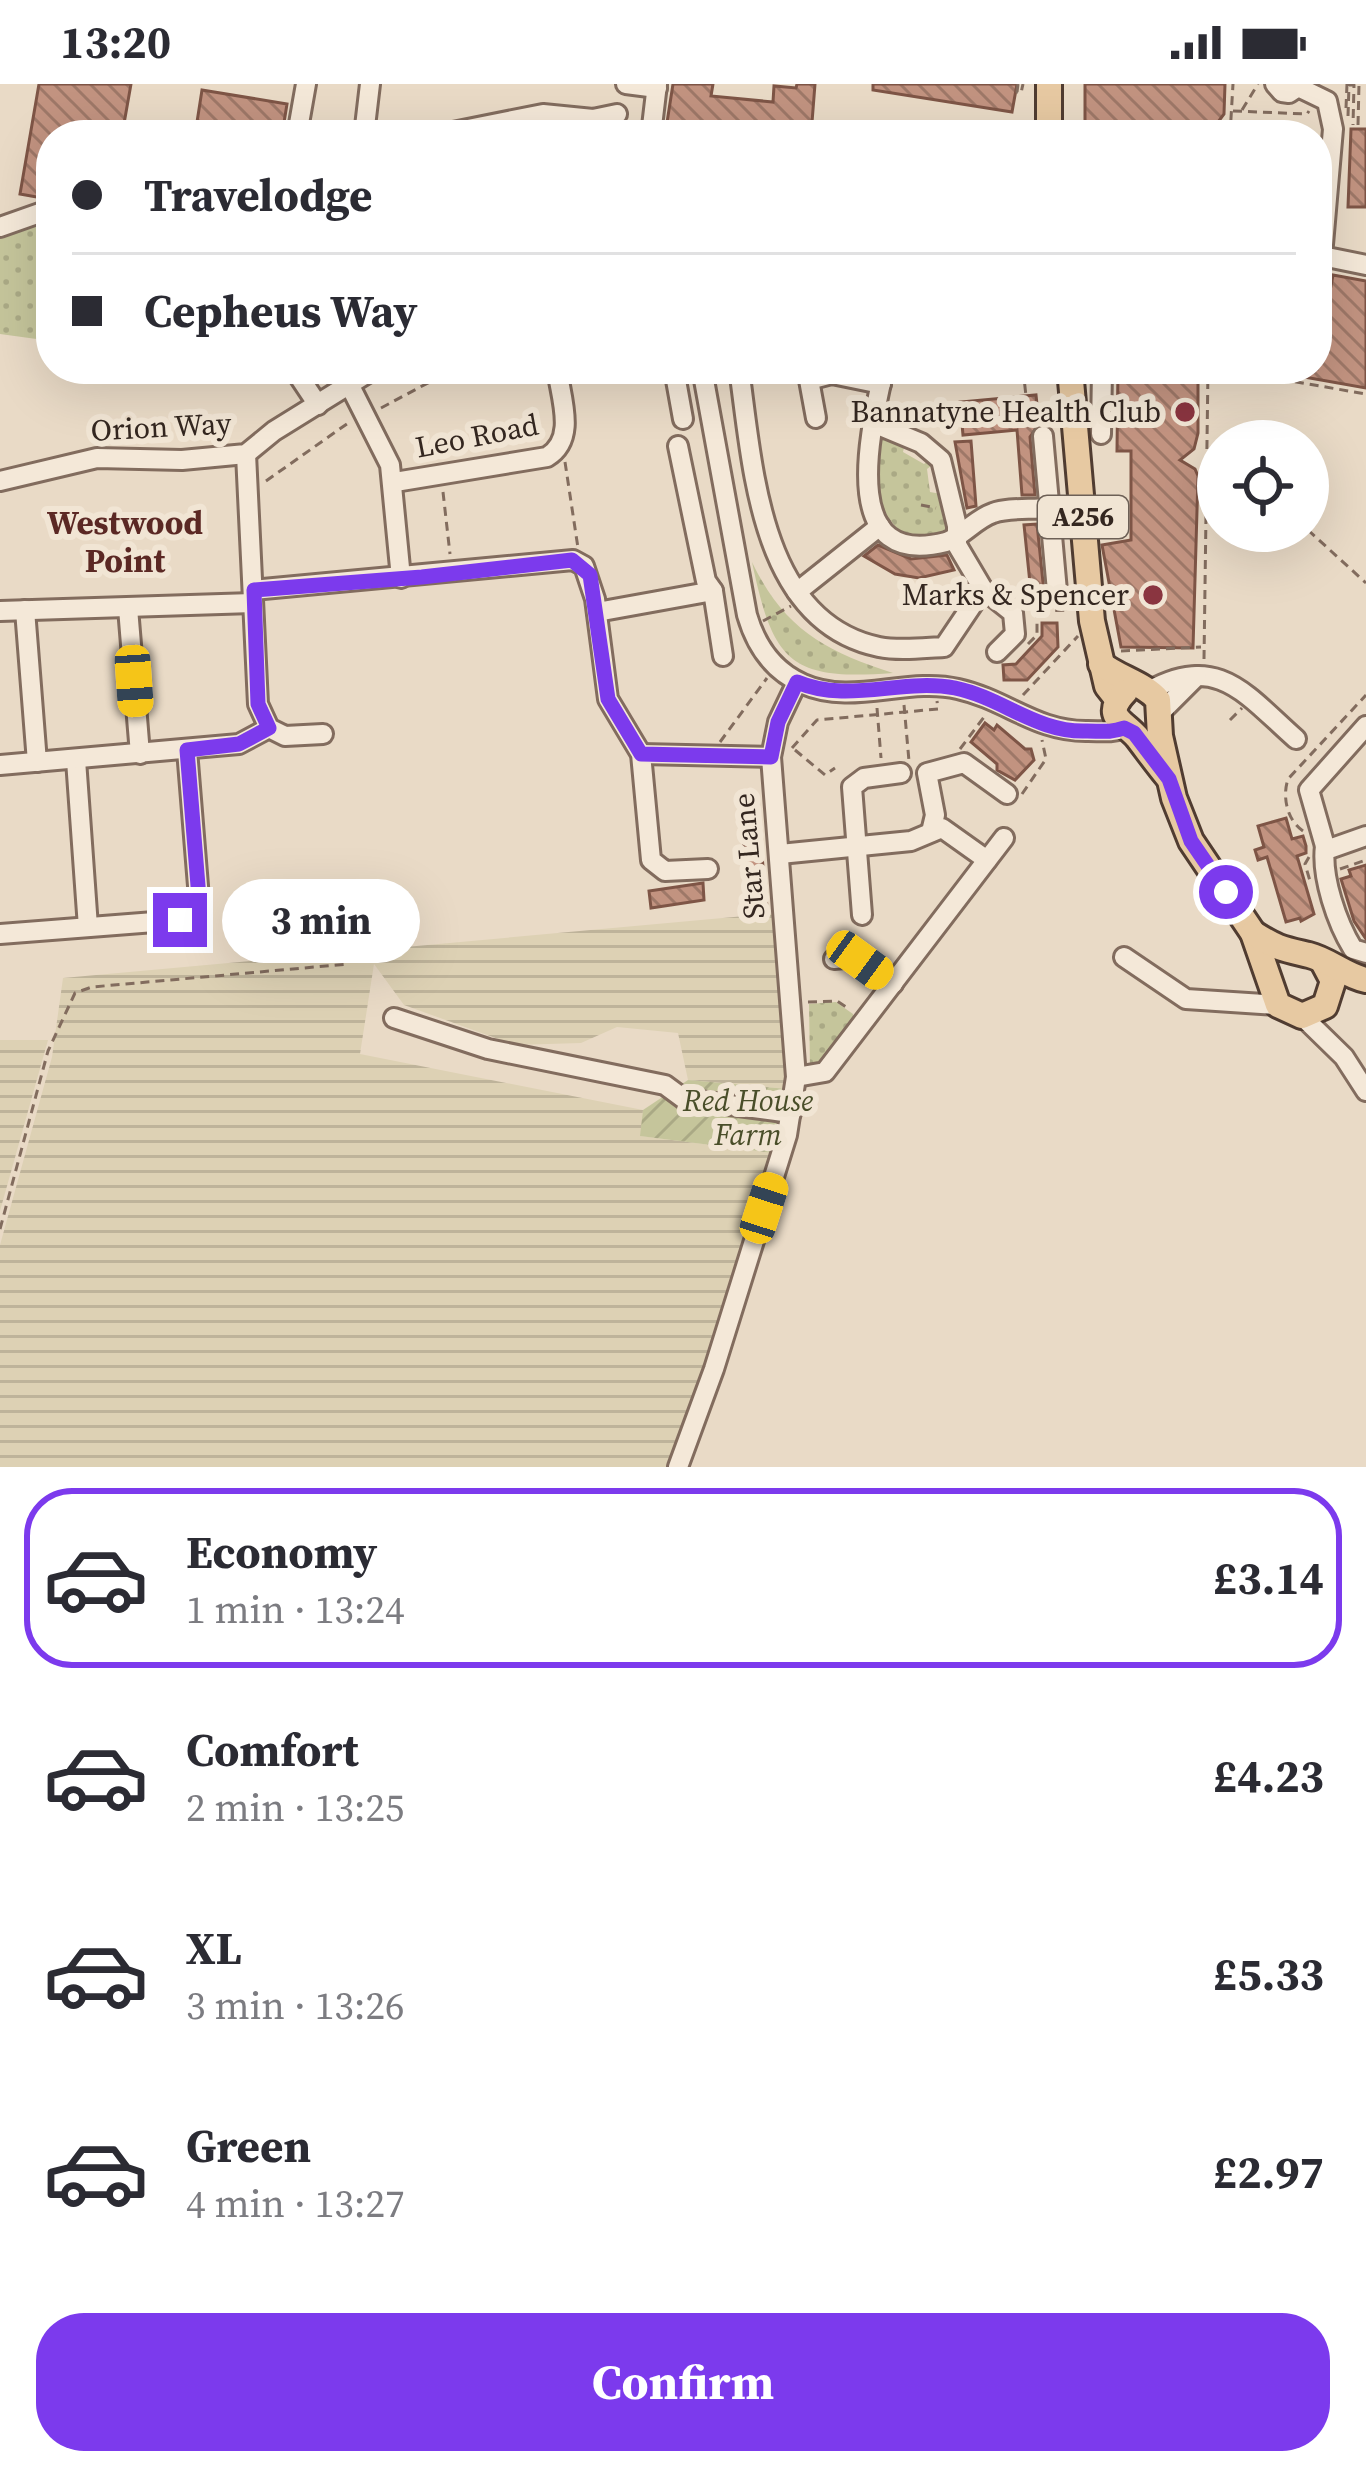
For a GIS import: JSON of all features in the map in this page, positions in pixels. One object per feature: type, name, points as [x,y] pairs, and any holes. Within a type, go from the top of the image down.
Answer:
[{"type":"main road","points":[[1049,84],[1049,120]]},
{"type":"main road","name":"A256","points":[[1071,384],[1092,621],[1112,657]]},
{"type":"main road","points":[[1112,657],[1169,779],[1191,841],[1253,933],[1275,993]]},
{"type":"main road","points":[[1253,933],[1294,955],[1313,956],[1366,980]]},
{"type":"main road","points":[[1275,993],[1278,966],[1294,955]]},
{"type":"main road","points":[[1318,1008],[1333,981],[1323,962]]},
{"type":"main road","points":[[1275,993],[1318,1008],[1366,992]]},
{"type":"street","points":[[300,120],[306,84]]},
{"type":"street","points":[[366,120],[370,84]]},
{"type":"street","points":[[626,84],[657,86],[653,120]]},
{"type":"street","points":[[1275,84],[1285,93],[1298,85],[1328,101],[1332,132]]},
{"type":"street","points":[[517,120],[543,114],[593,119],[617,114]]},
{"type":"street","points":[[0,227],[36,214]]},
{"type":"street","points":[[1332,258],[1366,265]]},
{"type":"street","points":[[304,384],[318,405]]},
{"type":"street","points":[[349,384],[391,465],[401,578]]},
{"type":"street","name":"Orion Way","points":[[0,481],[98,458],[182,460],[247,454],[349,384]]},
{"type":"street","name":"Leo Road","points":[[395,482],[547,457],[560,450],[566,436],[559,384]]},
{"type":"street","points":[[677,384],[683,419]]},
{"type":"street","points":[[705,384],[747,615],[769,659],[797,682],[835,693],[949,687],[986,698],[1055,731],[1111,733],[1172,678],[1200,669],[1227,680],[1296,739]]},
{"type":"street","points":[[742,384],[770,547],[799,595],[822,617],[866,643],[894,649],[941,647],[954,636],[983,590]]},
{"type":"street","points":[[810,384],[815,418]]},
{"type":"street","points":[[880,384],[867,475],[872,512],[880,526],[916,544],[950,541],[993,513],[1048,508]]},
{"type":"street","points":[[1101,434],[1102,384]]},
{"type":"street","points":[[873,423],[921,442],[941,460],[957,545],[983,590],[1013,613],[1015,634],[998,652]]},
{"type":"street","points":[[1043,436],[1058,591]]},
{"type":"street","points":[[678,446],[723,656]]},
{"type":"street","points":[[247,454],[258,704],[269,728],[285,736],[323,734]]},
{"type":"street","points":[[799,595],[880,526]]},
{"type":"street","points":[[0,611],[128,608],[572,560],[590,575],[597,612],[599,700],[641,754],[651,860],[665,871],[708,868]]},
{"type":"street","points":[[597,612],[712,591]]},
{"type":"street","points":[[128,608],[140,754]]},
{"type":"street","points":[[25,610],[37,762]]},
{"type":"street","name":"Star Lane","points":[[678,1467],[729,1325],[791,1114],[796,1077],[780,854],[783,750],[778,722],[797,682]]},
{"type":"street","points":[[1366,726],[1309,790],[1318,849],[1347,938],[1354,949],[1366,952]]},
{"type":"street","points":[[0,765],[239,744],[269,728]]},
{"type":"street","points":[[0,934],[180,920],[196,907],[187,750]]},
{"type":"street","points":[[641,754],[783,750]]},
{"type":"street","points":[[76,760],[88,927]]},
{"type":"street","points":[[931,832],[935,815],[927,772],[964,764],[1006,794]]},
{"type":"street","points":[[862,915],[852,788],[860,779],[898,772]]},
{"type":"street","points":[[780,854],[911,841],[942,828],[987,860]]},
{"type":"street","points":[[1318,849],[1366,836]]},
{"type":"street","points":[[796,1077],[825,1072],[858,1020],[892,984],[1004,838]]},
{"type":"street","points":[[833,958],[854,957],[892,984]]},
{"type":"street","points":[[1124,957],[1186,999],[1275,993]]},
{"type":"street","points":[[1318,1008],[1366,1091]]},
{"type":"street","points":[[394,1018],[488,1049],[665,1085],[684,1099],[791,1114]]},
{"type":"path","points":[[1233,84],[1237,111]]},
{"type":"path","points":[[1234,120],[1258,84]]},
{"type":"path","points":[[1347,84],[1346,116],[1349,85],[1354,85],[1353,125],[1366,125]]},
{"type":"path","points":[[1358,125],[1359,84]]},
{"type":"path","points":[[1237,111],[1309,112]]},
{"type":"path","points":[[248,490],[276,476],[348,422],[426,384]]},
{"type":"path","points":[[1024,384],[1025,396]]},
{"type":"path","points":[[1207,420],[1208,384]]},
{"type":"path","points":[[1308,384],[1366,394]]},
{"type":"path","points":[[560,450],[581,564]]},
{"type":"path","points":[[440,475],[453,574]]},
{"type":"path","points":[[1329,550],[1366,584]]},
{"type":"path","points":[[1200,669],[1205,552]]},
{"type":"path","points":[[762,622],[781,614],[799,595]]},
{"type":"path","points":[[1037,607],[1044,611],[1081,609]]},
{"type":"path","points":[[1025,704],[1017,700],[1084,630],[1085,644]]},
{"type":"path","points":[[1112,657],[1203,646]]},
{"type":"path","points":[[719,755],[721,736],[768,676]]},
{"type":"path","points":[[1303,831],[1293,824],[1284,791],[1288,778],[1366,695]]},
{"type":"path","points":[[898,772],[903,698]]},
{"type":"path","points":[[835,767],[825,775],[783,750],[817,720],[938,709],[937,698],[949,699]]},
{"type":"path","points":[[1230,720],[1244,705]]},
{"type":"path","points":[[975,707],[1001,719]]},
{"type":"path","points":[[842,708],[844,718]]},
{"type":"path","points":[[952,766],[952,759],[987,712]]},
{"type":"path","points":[[877,715],[898,772]]},
{"type":"path","points":[[1038,737],[1046,748]]},
{"type":"path","points":[[1316,899],[1305,864],[1318,849]]},
{"type":"path","points":[[0,1229],[48,1051],[75,993],[92,987],[348,964]]},
{"type":"path","points":[[806,1003],[837,1001],[858,1020]]},
{"type":"shaded area","points":[[779,913],[788,1089],[688,1080],[678,1033],[617,1027],[581,1043],[515,1045],[404,1005],[374,964],[360,1054],[643,1110],[641,1136],[773,1153],[705,1372],[669,1467],[0,1467],[0,1245],[52,1057],[63,978]]},
{"type":"shaded area","points":[[0,1040],[48,1040],[0,1211]]},
{"type":"green space","points":[[36,224],[36,339],[0,334],[0,236]]},
{"type":"green space","points":[[877,433],[905,443],[903,452],[924,464],[931,458],[935,463],[927,469],[930,492],[941,494],[950,531],[906,537],[894,525],[878,490]]},
{"type":"green space","points":[[752,562],[778,605],[809,634],[847,656],[893,673],[830,673],[791,658],[768,622]]},
{"type":"green space","points":[[836,1002],[853,1014],[854,1025],[824,1065],[810,1069],[809,1004]]},
{"type":"green space","name":"Red House Farm","points":[[688,1080],[788,1089],[773,1153],[640,1136],[643,1110]]},
{"type":"building","points":[[39,84],[131,84],[125,120],[36,120],[36,197],[20,194]]},
{"type":"building","points":[[673,84],[713,84],[711,96],[773,102],[774,86],[815,84],[812,120],[667,120]]},
{"type":"building","points":[[873,84],[1017,84],[1012,112],[873,90]]},
{"type":"building","points":[[1085,84],[1225,84],[1220,120],[1085,120]]},
{"type":"building","points":[[202,90],[287,104],[284,120],[197,120]]},
{"type":"building","points":[[1351,129],[1366,129],[1366,207],[1348,207]]},
{"type":"building","points":[[1333,275],[1366,281],[1366,388],[1332,382]]},
{"type":"building","name":"Marks & Spencer","points":[[1118,384],[1198,384],[1197,437],[1194,449],[1180,460],[1197,474],[1193,648],[1121,647],[1102,545],[1131,540],[1131,451],[1117,451]]},
{"type":"building","points":[[1036,395],[1039,424],[1030,437],[1035,495],[1022,495],[1017,430],[963,435],[960,402]]},
{"type":"building","points":[[971,441],[976,506],[967,508],[955,442]]},
{"type":"building","points":[[1037,524],[1044,592],[1031,593],[1024,525]]},
{"type":"building","points":[[878,545],[911,559],[947,555],[954,570],[919,578],[895,574],[864,556]]},
{"type":"building","points":[[1042,623],[1057,623],[1058,647],[1027,680],[1004,680],[1003,665],[1016,664],[1042,636]]},
{"type":"building","points":[[985,723],[994,730],[997,725],[1031,749],[1034,760],[1015,780],[997,770],[997,764],[971,742]]},
{"type":"building","points":[[758,816],[767,907],[750,908],[741,818]]},
{"type":"building","points":[[1286,818],[1292,839],[1303,836],[1306,846],[1306,853],[1297,856],[1314,914],[1301,921],[1286,922],[1267,857],[1258,860],[1255,850],[1264,847],[1258,826]]},
{"type":"building","points":[[1366,865],[1366,939],[1354,921],[1341,879],[1351,876],[1349,870]]},
{"type":"building","points":[[703,883],[704,900],[651,908],[649,891]]},
{"type":"place","name":"Bannatyne Health Club","points":[[1185,412]]},
{"type":"place","name":"Marks & Spencer","points":[[1153,595]]},
{"type":"district","name":"Westwood Point","points":[[125,541]]},
{"type":"route","points":[[180,920],[193,912],[199,898],[187,750],[239,744],[269,728],[258,704],[254,590],[572,560],[590,575],[608,699],[641,754],[771,757],[778,722],[797,682],[835,693],[949,687],[986,698],[1055,731],[1111,733],[1124,728],[1134,733],[1169,779],[1191,841],[1226,892]]}]
